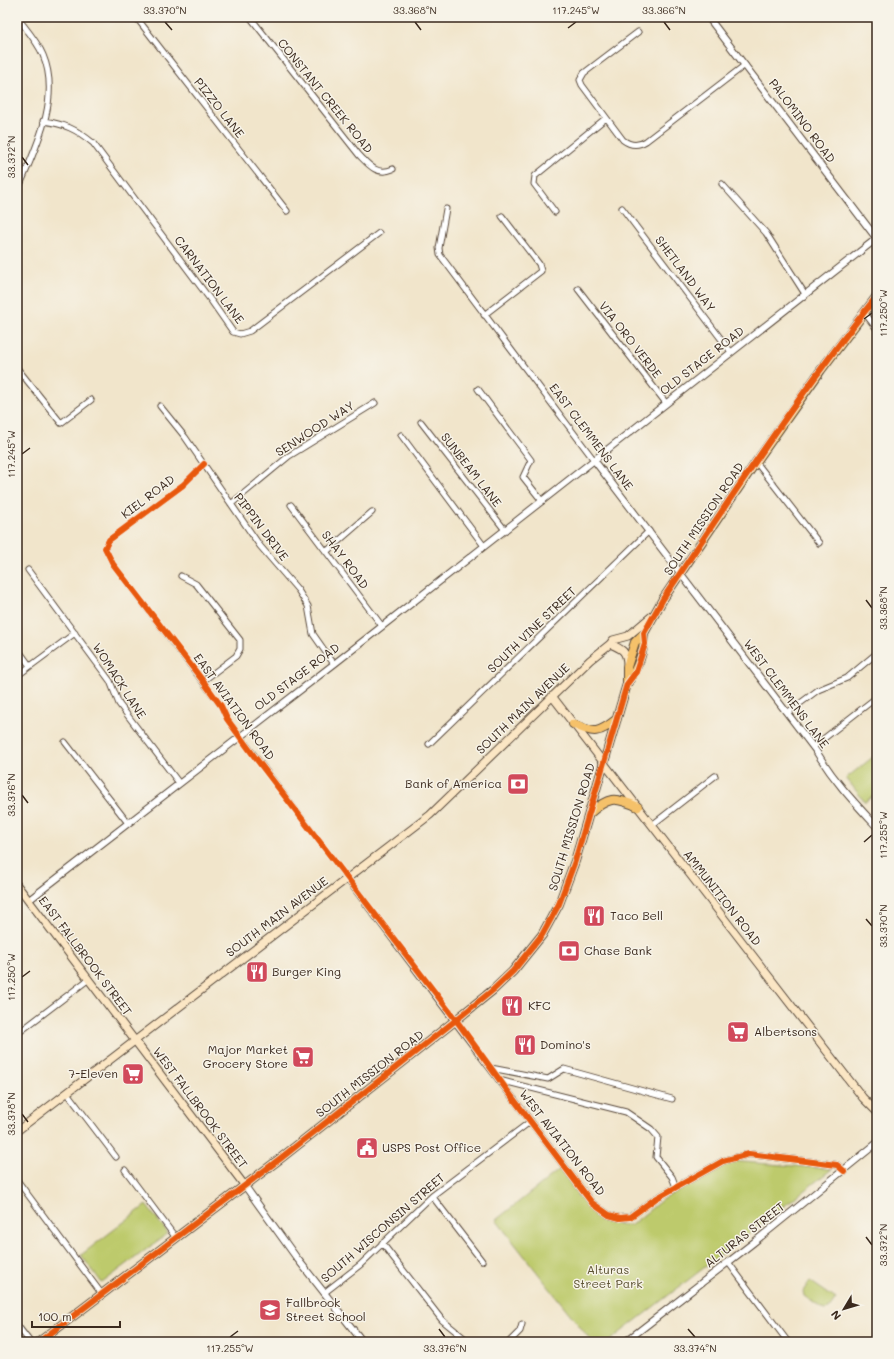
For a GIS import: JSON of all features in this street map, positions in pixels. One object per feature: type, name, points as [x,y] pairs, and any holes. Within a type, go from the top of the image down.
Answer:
[{"type":"main road","name":"SOUTH MISSION ROAD","points":[[39,1342],[101,1293],[245,1186],[456,1020],[500,984],[542,935],[559,904],[567,885],[627,684],[627,667],[635,642],[644,633],[654,614],[681,572],[756,462],[821,370],[877,296]]},
{"type":"main road","name":"SOUTH MAIN AVENUE","points":[[17,1131],[68,1094],[135,1040],[430,815],[590,660],[613,640],[628,636],[654,614]]},
{"type":"main road","name":"SOUTH MISSION ROAD","points":[[627,684],[636,672],[645,644],[644,633]]},
{"type":"main road","points":[[610,644],[621,648],[624,652],[627,667]]},
{"type":"main road","name":"AMMUNITION ROAD","points":[[552,696],[863,1098],[877,1112]]},
{"type":"main road","points":[[573,724],[593,732],[598,732],[617,719]]},
{"type":"main road","points":[[588,814],[599,805],[611,799],[626,802],[638,807]]},
{"type":"main road","name":"EAST FALLBROOK STREET","points":[[17,884],[135,1040]]},
{"type":"main road","name":"WEST FALLBROOK STREET","points":[[135,1040],[245,1186]]},
{"type":"street","points":[[17,17],[39,47],[48,72],[50,88],[41,135],[17,192]]},
{"type":"street","name":"PIZZO LANE","points":[[136,17],[287,211]]},
{"type":"street","name":"CONSTANT CREEK ROAD","points":[[250,17],[359,155],[373,169],[382,172],[393,170]]},
{"type":"street","name":"PALOMINO ROAD","points":[[708,17],[877,239]]},
{"type":"street","points":[[638,32],[584,72],[581,77],[582,85],[606,118],[623,140],[631,144],[640,144],[646,141],[745,65]]},
{"type":"street","points":[[555,212],[534,184],[534,178],[606,118]]},
{"type":"street","name":"CARNATION LANE","points":[[44,121],[61,124],[78,130],[93,143],[233,332],[240,334],[250,331],[379,233]]},
{"type":"street","points":[[722,184],[766,233],[805,294]]},
{"type":"street","name":"SHETLAND WAY","points":[[622,208],[731,352]]},
{"type":"street","points":[[446,209],[439,248],[440,255],[484,315],[541,271],[538,264],[502,216]]},
{"type":"street","name":"OLD STAGE ROAD","points":[[29,900],[334,664],[877,239]]},
{"type":"street","name":"VIA ORO VERDE","points":[[578,288],[666,404]]},
{"type":"street","points":[[864,312],[877,329]]},
{"type":"street","name":"EAST CLEMMENS LANE","points":[[484,315],[681,572]]},
{"type":"street","points":[[17,368],[61,423],[91,400]]},
{"type":"street","points":[[478,389],[531,460],[523,477],[542,501]]},
{"type":"street","name":"SENWOOD WAY","points":[[231,504],[289,456],[375,403]]},
{"type":"street","name":"PIPPIN DRIVE","points":[[160,406],[185,437],[260,546],[298,590],[308,606],[313,634],[334,664]]},
{"type":"street","name":"SUNBEAM LANE","points":[[421,422],[505,530]]},
{"type":"street","points":[[401,435],[484,546]]},
{"type":"street","points":[[756,462],[819,543]]},
{"type":"street","name":"KIEL ROAD","points":[[105,548],[109,540],[183,485],[204,464]]},
{"type":"street","name":"SHAY ROAD","points":[[292,505],[382,626]]},
{"type":"street","points":[[326,552],[372,512]]},
{"type":"street","name":"SOUTH VINE STREET","points":[[429,744],[649,531]]},
{"type":"street","name":"EAST AVIATION ROAD","points":[[105,548],[113,564],[221,706],[226,719],[347,878]]},
{"type":"street","name":"WOMACK LANE","points":[[28,570],[110,681],[119,704],[179,783]]},
{"type":"street","name":"WEST CLEMMENS LANE","points":[[681,572],[813,747],[830,774],[854,804],[877,826]]},
{"type":"street","points":[[181,576],[196,584],[240,640],[240,649],[236,656],[203,681]]},
{"type":"street","points":[[17,676],[75,633]]},
{"type":"street","points":[[17,648],[30,666]]},
{"type":"street","points":[[787,713],[818,690],[847,678],[877,653]]},
{"type":"street","points":[[813,747],[877,696]]},
{"type":"street","points":[[65,742],[128,823]]},
{"type":"street","points":[[652,825],[715,776]]},
{"type":"street","name":"WEST AVIATION ROAD","points":[[347,878],[456,1020],[492,1068],[499,1080],[592,1203],[609,1215],[620,1218],[630,1217],[676,1187],[723,1161],[749,1154],[837,1165],[844,1171]]},
{"type":"street","points":[[17,1034],[89,979]]},
{"type":"street","points":[[492,1068],[548,1079],[564,1069],[672,1098]]},
{"type":"street","points":[[499,1080],[626,1112],[651,1129],[658,1137],[656,1157],[672,1177],[676,1187]]},
{"type":"street","points":[[68,1094],[116,1157]]},
{"type":"street","name":"SOUTH WISCONSIN STREET","points":[[324,1293],[360,1265],[432,1196],[531,1121]]},
{"type":"street","name":"ALTURAS STREET","points":[[625,1342],[844,1171],[877,1143]]},
{"type":"street","points":[[125,1170],[176,1238]]},
{"type":"street","points":[[17,1180],[101,1293]]},
{"type":"street","name":"WEST FALLBROOK STREET","points":[[245,1186],[362,1342]]},
{"type":"street","points":[[432,1196],[482,1261]]},
{"type":"street","points":[[382,1243],[442,1320],[469,1342]]},
{"type":"street","points":[[728,1262],[788,1342]]},
{"type":"street","points":[[509,1342],[520,1331],[522,1324]]},
{"type":"street","points":[[17,1325],[30,1342]]},
{"type":"green space","points":[[877,754],[877,793],[865,802],[846,778]]},
{"type":"green space","name":"Alturas Street Park","points":[[731,1161],[832,1169],[608,1342],[592,1342],[496,1220],[560,1169],[601,1221],[630,1226],[663,1199]]},
{"type":"green space","points":[[146,1205],[168,1233],[102,1283],[81,1255]]},
{"type":"green space","points":[[810,1281],[836,1299],[829,1309],[824,1310],[804,1296],[803,1291]]},
{"type":"cycle path","points":[[39,1342],[281,1158],[456,1020],[493,990],[513,971],[542,935],[559,904],[575,861],[627,684],[636,672],[645,644],[644,633],[663,599],[767,445],[821,369],[877,296]]},
{"type":"cycle path","points":[[204,464],[183,485],[109,540],[105,548],[113,564],[203,681],[221,706],[227,719],[254,756],[456,1020],[592,1203],[609,1215],[620,1218],[630,1217],[655,1199],[723,1161],[749,1154],[837,1165],[844,1171]]},
{"type":"place","name":"Bank of America","points":[[518,784]]},
{"type":"place","name":"Taco Bell","points":[[594,916]]},
{"type":"place","name":"Chase Bank","points":[[569,951]]},
{"type":"place","name":"Burger King","points":[[257,972]]},
{"type":"place","name":"KFC","points":[[512,1006]]},
{"type":"place","name":"Albertsons","points":[[738,1032]]},
{"type":"place","name":"Domino's","points":[[525,1045]]},
{"type":"place","name":"Major Market Grocery Store","points":[[303,1057]]},
{"type":"place","name":"7-Eleven","points":[[133,1074]]},
{"type":"place","name":"USPS Post Office","points":[[367,1148]]},
{"type":"place","name":"Fallbrook Street School","points":[[270,1310]]}]
